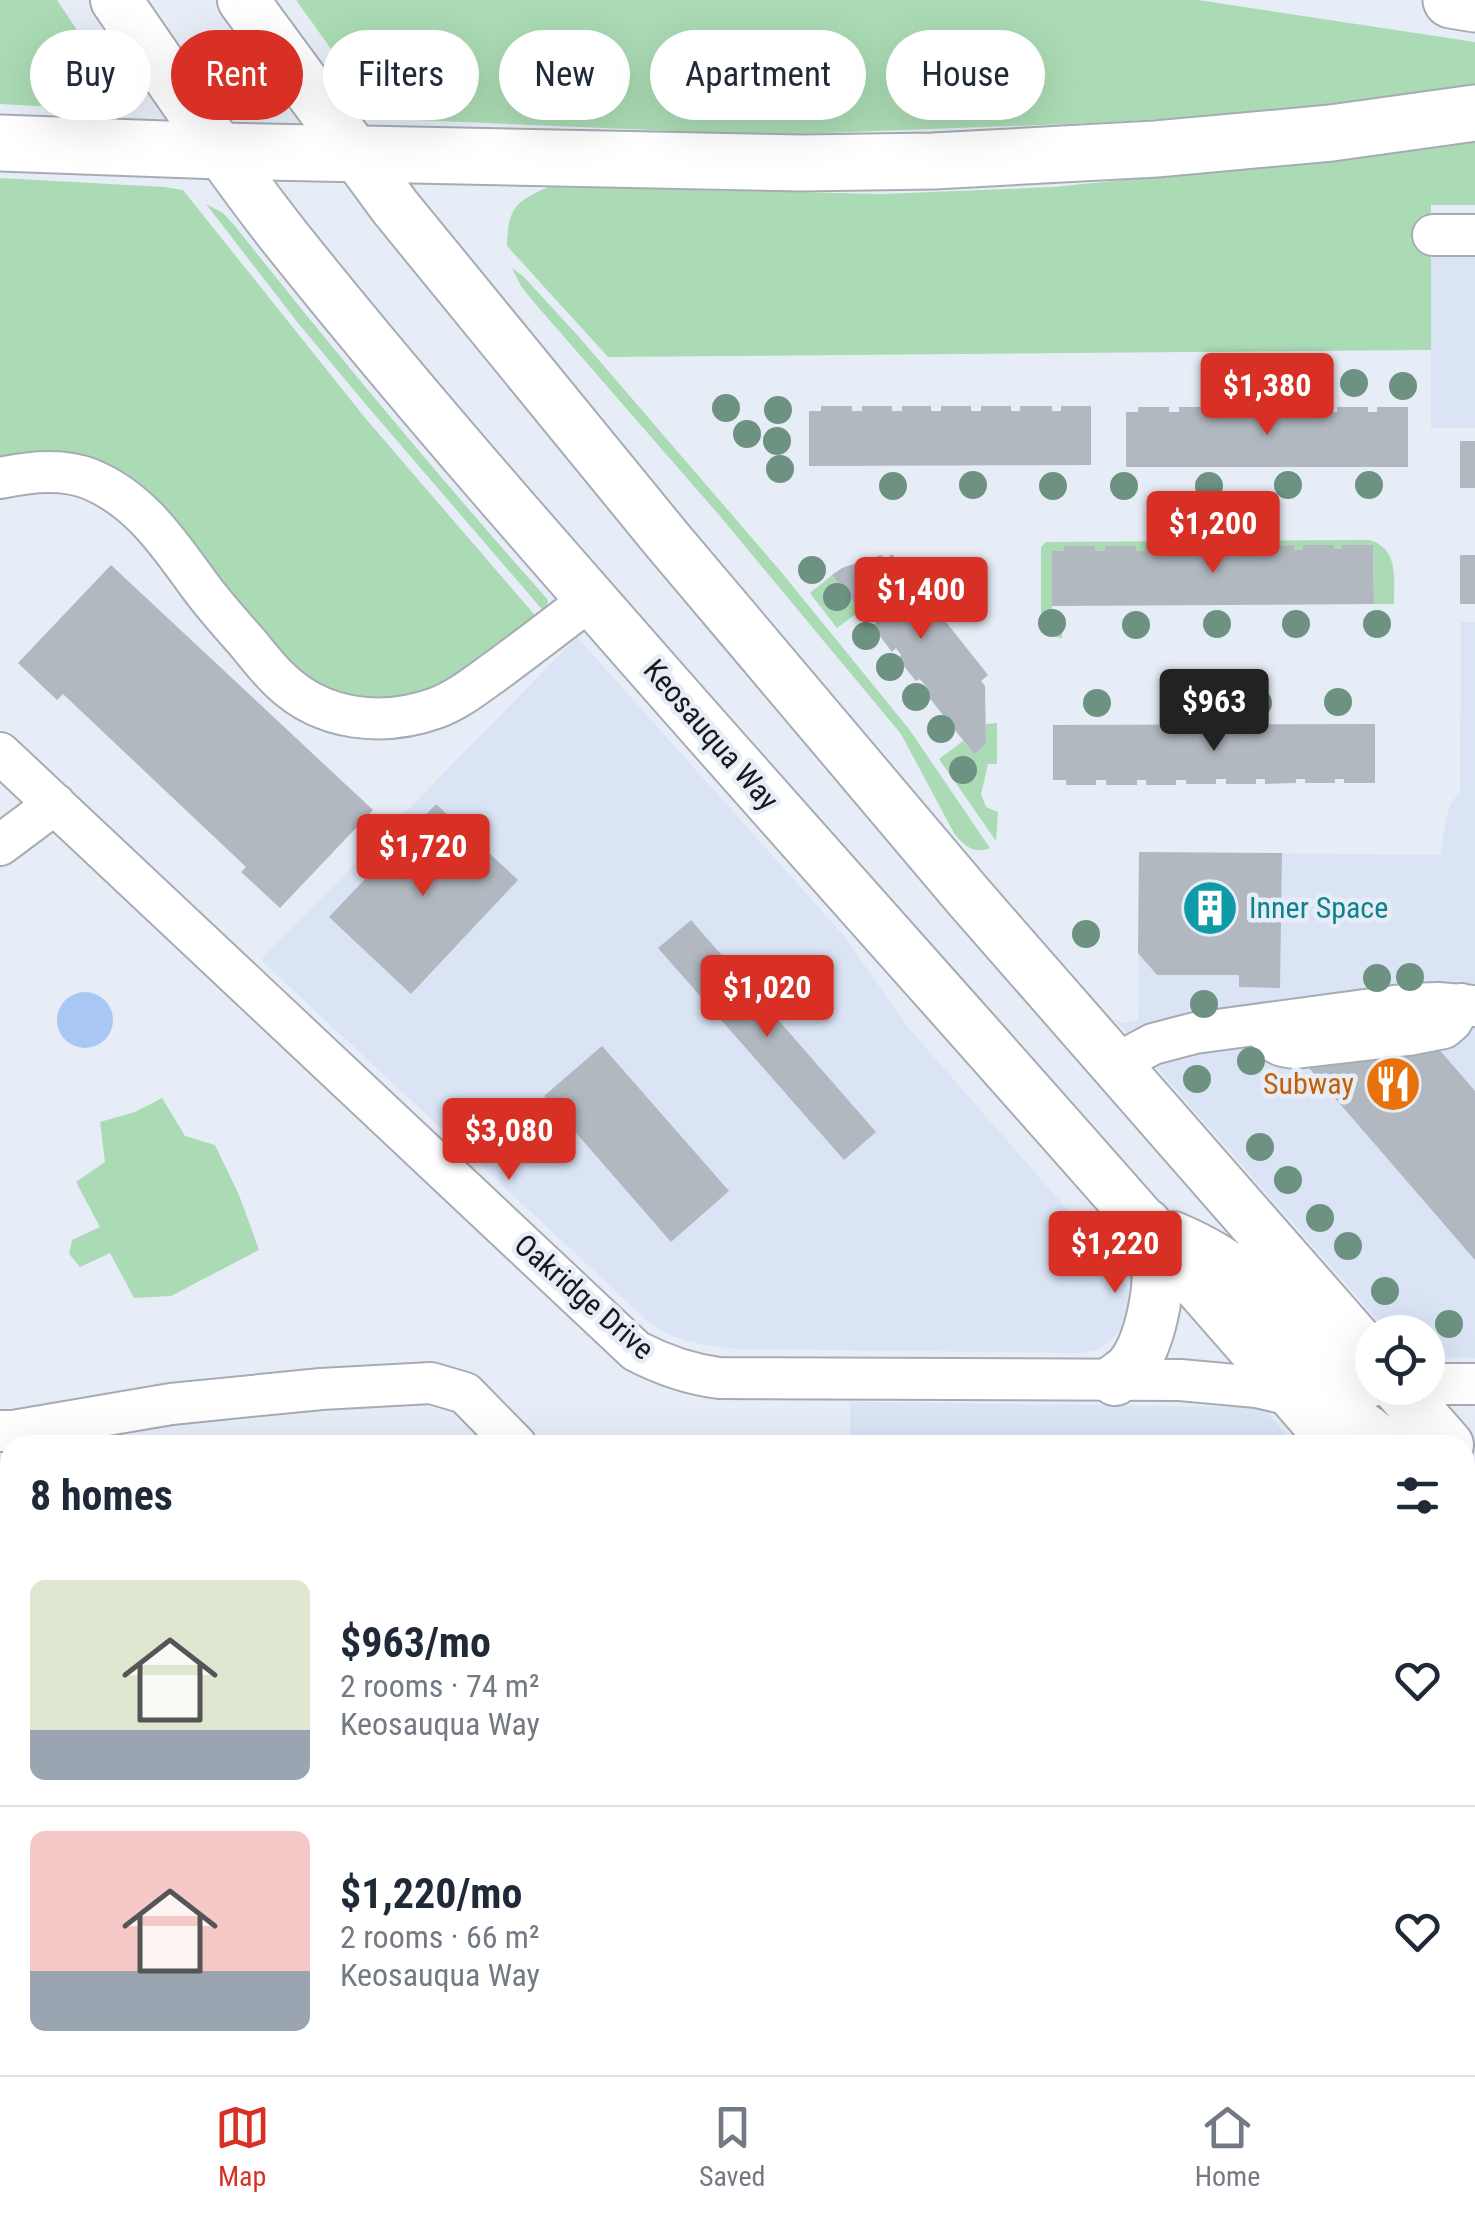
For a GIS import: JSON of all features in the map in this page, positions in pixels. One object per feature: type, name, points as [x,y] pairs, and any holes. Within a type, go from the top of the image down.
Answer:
[{"type":"highway","points":[[1451,0],[1475,4]]},
{"type":"highway","points":[[0,143],[802,162],[934,161],[1156,149],[1332,133],[1475,113]]},
{"type":"main road","name":"Keosauqua Way","points":[[116,0],[285,238],[439,424],[1328,1435]]},
{"type":"main road","points":[[243,0],[394,207],[668,541],[968,896],[1355,1338]]},
{"type":"main road","points":[[1116,1380],[1132,1366],[1140,1351],[1153,1310],[1157,1261],[1146,1224]]},
{"type":"main road","points":[[1146,1224],[1220,1261],[1245,1281],[1311,1354],[1335,1370],[1355,1376]]},
{"type":"main road","points":[[1295,1396],[1333,1410],[1373,1435]]},
{"type":"main road","points":[[1413,1405],[1439,1435]]},
{"type":"street","points":[[1433,234],[1475,235]]},
{"type":"street","points":[[0,478],[57,473],[87,478],[123,496],[155,526],[209,598],[281,681],[304,699],[336,714],[369,719],[405,717],[440,706],[467,692],[591,598]]},
{"type":"street","name":"Oakridge Drive","points":[[0,753],[636,1351],[661,1364],[688,1374],[719,1378],[1218,1383],[1295,1396]]},
{"type":"street","points":[[0,845],[55,804]]},
{"type":"street","points":[[1116,1064],[1153,1044],[1174,1038],[1409,1004],[1468,1005]]},
{"type":"street","points":[[0,1431],[190,1402],[430,1383],[465,1393],[506,1435]]},
{"type":"street","points":[[1445,1384],[1475,1384]]},
{"type":"shaded area","points":[[1431,254],[1475,255],[1475,428],[1431,428]]},
{"type":"shaded area","points":[[1461,622],[1475,622],[1475,1358],[1445,1357],[1445,1315],[1373,1315],[1114,1019],[1122,1023],[1138,1020],[1139,852],[1440,855],[1447,814],[1460,793]]},
{"type":"shaded area","points":[[577,637],[845,937],[906,1025],[1116,1265],[1124,1276],[1130,1298],[1124,1325],[1110,1341],[1081,1353],[736,1349],[674,1337],[651,1324],[261,960]]},
{"type":"shaded area","points":[[850,1402],[1246,1407],[1267,1412],[1287,1435],[850,1435]]},
{"type":"green space","points":[[0,0],[57,0],[77,30],[30,30],[30,106],[0,104]]},
{"type":"green space","points":[[296,0],[1198,0],[1475,42],[1475,88],[1350,108],[1096,123],[770,135],[415,120],[479,120],[479,30],[323,30],[323,38]]},
{"type":"green space","points":[[1475,138],[1475,205],[1431,205],[1431,350],[608,357],[507,246],[509,223],[516,208],[548,187],[883,194],[1053,187],[1266,166]]},
{"type":"green space","points":[[0,178],[183,190],[366,419],[539,620],[445,686],[423,696],[369,703],[316,686],[295,670],[222,587],[174,521],[0,459]]},
{"type":"green space","points":[[206,204],[223,213],[235,226],[389,415],[548,600],[546,614],[298,323]]},
{"type":"green space","points":[[512,268],[579,337],[782,573],[909,729],[990,848],[974,849],[957,837],[901,734],[719,515],[532,300]]},
{"type":"green space","points":[[1369,540],[1379,544],[1390,557],[1394,604],[1374,604],[1373,545],[1343,545],[1342,549],[1334,549],[1333,545],[1304,545],[1303,550],[1294,550],[1294,545],[1264,546],[1264,551],[1254,551],[1253,546],[1225,546],[1225,551],[1214,551],[1214,546],[1185,546],[1184,551],[1174,551],[1173,546],[1146,546],[1145,551],[1136,551],[1135,546],[1106,546],[1105,551],[1095,551],[1094,546],[1065,546],[1064,551],[1052,551],[1052,612],[1062,613],[1062,638],[1043,629],[1041,547],[1046,542]]},
{"type":"green space","points":[[832,575],[860,611],[837,628],[810,593]]},
{"type":"green space","points":[[997,723],[997,764],[988,764],[981,794],[986,807],[998,812],[996,841],[939,759],[963,741],[974,753],[986,744],[986,724]]},
{"type":"green space","points":[[162,1098],[185,1136],[215,1145],[259,1250],[171,1296],[134,1298],[110,1253],[80,1267],[69,1254],[72,1240],[100,1227],[76,1182],[105,1162],[100,1122],[135,1112]]},
{"type":"water","points":[[85,992],[105,1000],[113,1020],[105,1040],[85,1048],[65,1040],[57,1020],[65,1000]]},
{"type":"building","points":[[821,406],[852,406],[852,411],[862,411],[862,406],[892,406],[892,411],[902,411],[902,406],[931,406],[931,411],[941,411],[941,406],[971,406],[971,411],[981,411],[981,406],[1011,406],[1011,411],[1020,411],[1020,406],[1052,406],[1052,411],[1061,411],[1061,406],[1091,406],[1091,465],[809,466],[809,411],[821,411]]},
{"type":"building","points":[[1138,407],[1169,407],[1169,412],[1179,412],[1179,407],[1210,407],[1210,412],[1219,412],[1219,407],[1248,407],[1248,412],[1258,412],[1258,407],[1288,407],[1288,412],[1298,412],[1298,407],[1328,407],[1328,412],[1337,412],[1337,407],[1368,407],[1368,412],[1377,412],[1377,407],[1408,407],[1408,467],[1126,467],[1126,412],[1138,412]]},
{"type":"building","points":[[1460,441],[1475,441],[1475,488],[1460,488]]},
{"type":"building","points":[[1294,545],[1294,550],[1303,550],[1303,545],[1334,545],[1334,549],[1342,549],[1342,545],[1373,545],[1374,604],[1052,606],[1052,551],[1064,551],[1064,546],[1095,546],[1095,551],[1105,551],[1105,546],[1136,546],[1136,551],[1145,551],[1145,546],[1174,546],[1174,551],[1184,551],[1184,546],[1214,546],[1214,551],[1225,551],[1225,546],[1254,546],[1254,551],[1264,551],[1264,546]]},
{"type":"building","points":[[892,554],[988,675],[981,681],[985,686],[986,744],[974,754],[923,690],[927,688],[920,679],[916,681],[898,659],[901,655],[896,648],[892,652],[872,626],[876,624],[871,617],[867,619],[832,575],[842,568],[881,555],[886,559]]},
{"type":"building","points":[[1460,555],[1475,555],[1475,604],[1460,604]]},
{"type":"building","points":[[111,565],[373,810],[280,908],[241,872],[246,867],[63,694],[57,700],[18,663]]},
{"type":"building","points":[[1375,724],[1375,783],[1344,783],[1344,779],[1335,779],[1335,783],[1305,783],[1305,779],[1296,779],[1296,783],[1265,784],[1265,779],[1256,779],[1256,784],[1226,784],[1226,779],[1216,779],[1216,784],[1176,780],[1176,785],[1146,785],[1146,780],[1137,780],[1137,785],[1106,785],[1106,780],[1096,780],[1096,785],[1066,785],[1066,780],[1053,780],[1053,725]]},
{"type":"building","points":[[436,804],[518,880],[411,994],[329,917]]},
{"type":"building","name":"Inner Space","points":[[1139,852],[1282,853],[1280,988],[1239,987],[1239,975],[1157,975],[1138,953]]},
{"type":"building","points":[[691,920],[876,1132],[844,1160],[658,948]]},
{"type":"building","points":[[1430,1039],[1475,1091],[1475,1260],[1296,1053]]},
{"type":"building","points":[[602,1046],[729,1191],[671,1242],[544,1096]]},
{"type":"place","name":"Inner Space","points":[[1210,908]]},
{"type":"place","name":"Subway","points":[[1393,1084]]}]
